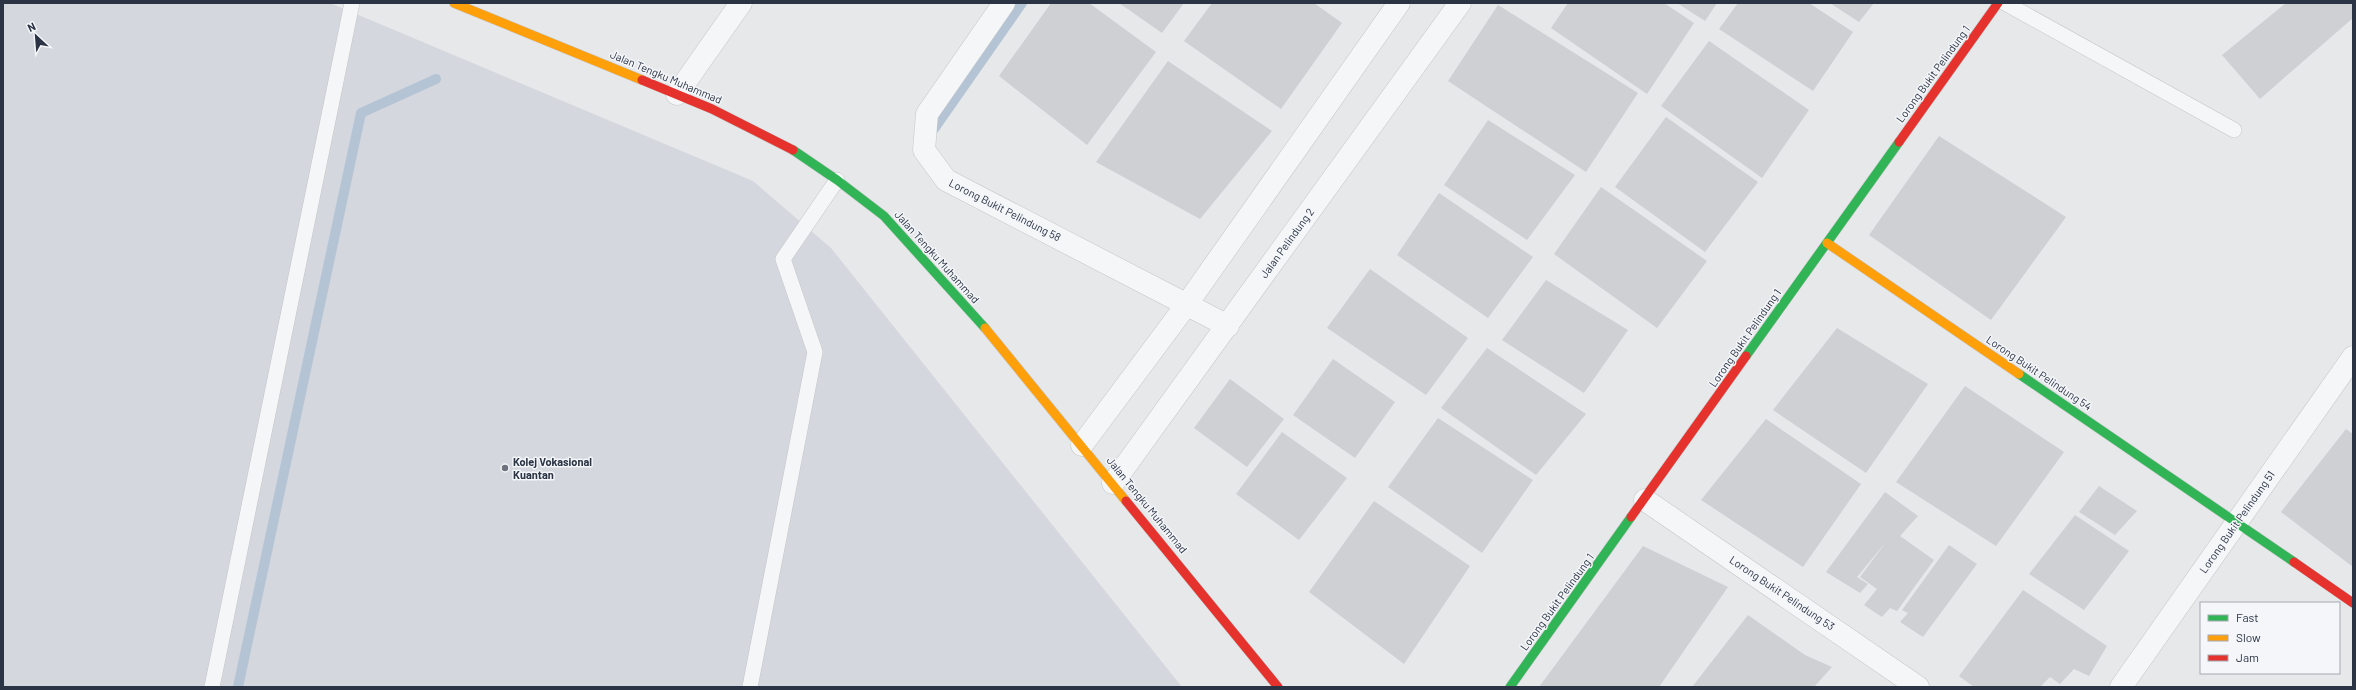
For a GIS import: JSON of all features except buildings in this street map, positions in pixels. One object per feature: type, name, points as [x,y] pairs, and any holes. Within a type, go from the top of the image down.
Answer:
[{"type":"street","name":"Jalan Tengku Muhammad","points":[[454,3],[712,109],[785,145],[837,180],[884,216],[938,273],[1082,445],[1278,687]]},
{"type":"street","points":[[677,94],[741,3]]},
{"type":"street","name":"Lorong Bukit Pelindung 58","points":[[1004,3],[927,114],[924,150],[946,180],[1228,326]]},
{"type":"street","points":[[1082,445],[1186,304],[1399,3]]},
{"type":"street","name":"Jalan Pelindung 2","points":[[1113,483],[1228,326],[1460,3]]},
{"type":"street","name":"Lorong Bukit Pelindung 1","points":[[1510,687],[1645,500],[1998,3]]},
{"type":"street","name":"Lorong Bukit Pelindung 54","points":[[1827,243],[2353,603]]},
{"type":"street","name":"Lorong Bukit Pelindung 51","points":[[2121,687],[2353,357]]},
{"type":"street","name":"Lorong Bukit Pelindung 53","points":[[1645,500],[1918,687]]},
{"type":"lane","points":[[212,687],[352,3]]},
{"type":"lane","points":[[2005,3],[2234,130]]},
{"type":"lane","points":[[750,687],[816,352],[784,259],[837,180]]},
{"type":"shaded area","name":"Kolej Vokasional Kuantan","points":[[3,3],[330,3],[753,181],[831,248],[1182,687],[3,687]]},
{"type":"waterway","points":[[934,129],[1022,3]]},
{"type":"waterway","points":[[238,687],[361,113],[436,79]]},
{"type":"traffic: fast","points":[[1746,356],[1899,142]]},
{"type":"traffic: fast","points":[[793,150],[837,180],[884,216],[985,328]]},
{"type":"traffic: fast","points":[[2019,374],[2294,562]]},
{"type":"traffic: fast","points":[[1510,687],[1631,517]]},
{"type":"traffic: slow","points":[[454,3],[642,80]]},
{"type":"traffic: slow","points":[[1827,243],[2019,374]]},
{"type":"traffic: slow","points":[[985,328],[1126,501]]},
{"type":"traffic: jam","points":[[1899,142],[1998,3]]},
{"type":"traffic: jam","points":[[642,80],[712,109],[793,150]]},
{"type":"traffic: jam","points":[[1631,517],[1746,356]]},
{"type":"traffic: jam","points":[[1126,501],[1278,687]]},
{"type":"traffic: jam","points":[[2294,562],[2353,603]]},
{"type":"place","name":"Kolej Vokasional Kuantan","points":[[505,468]]}]
